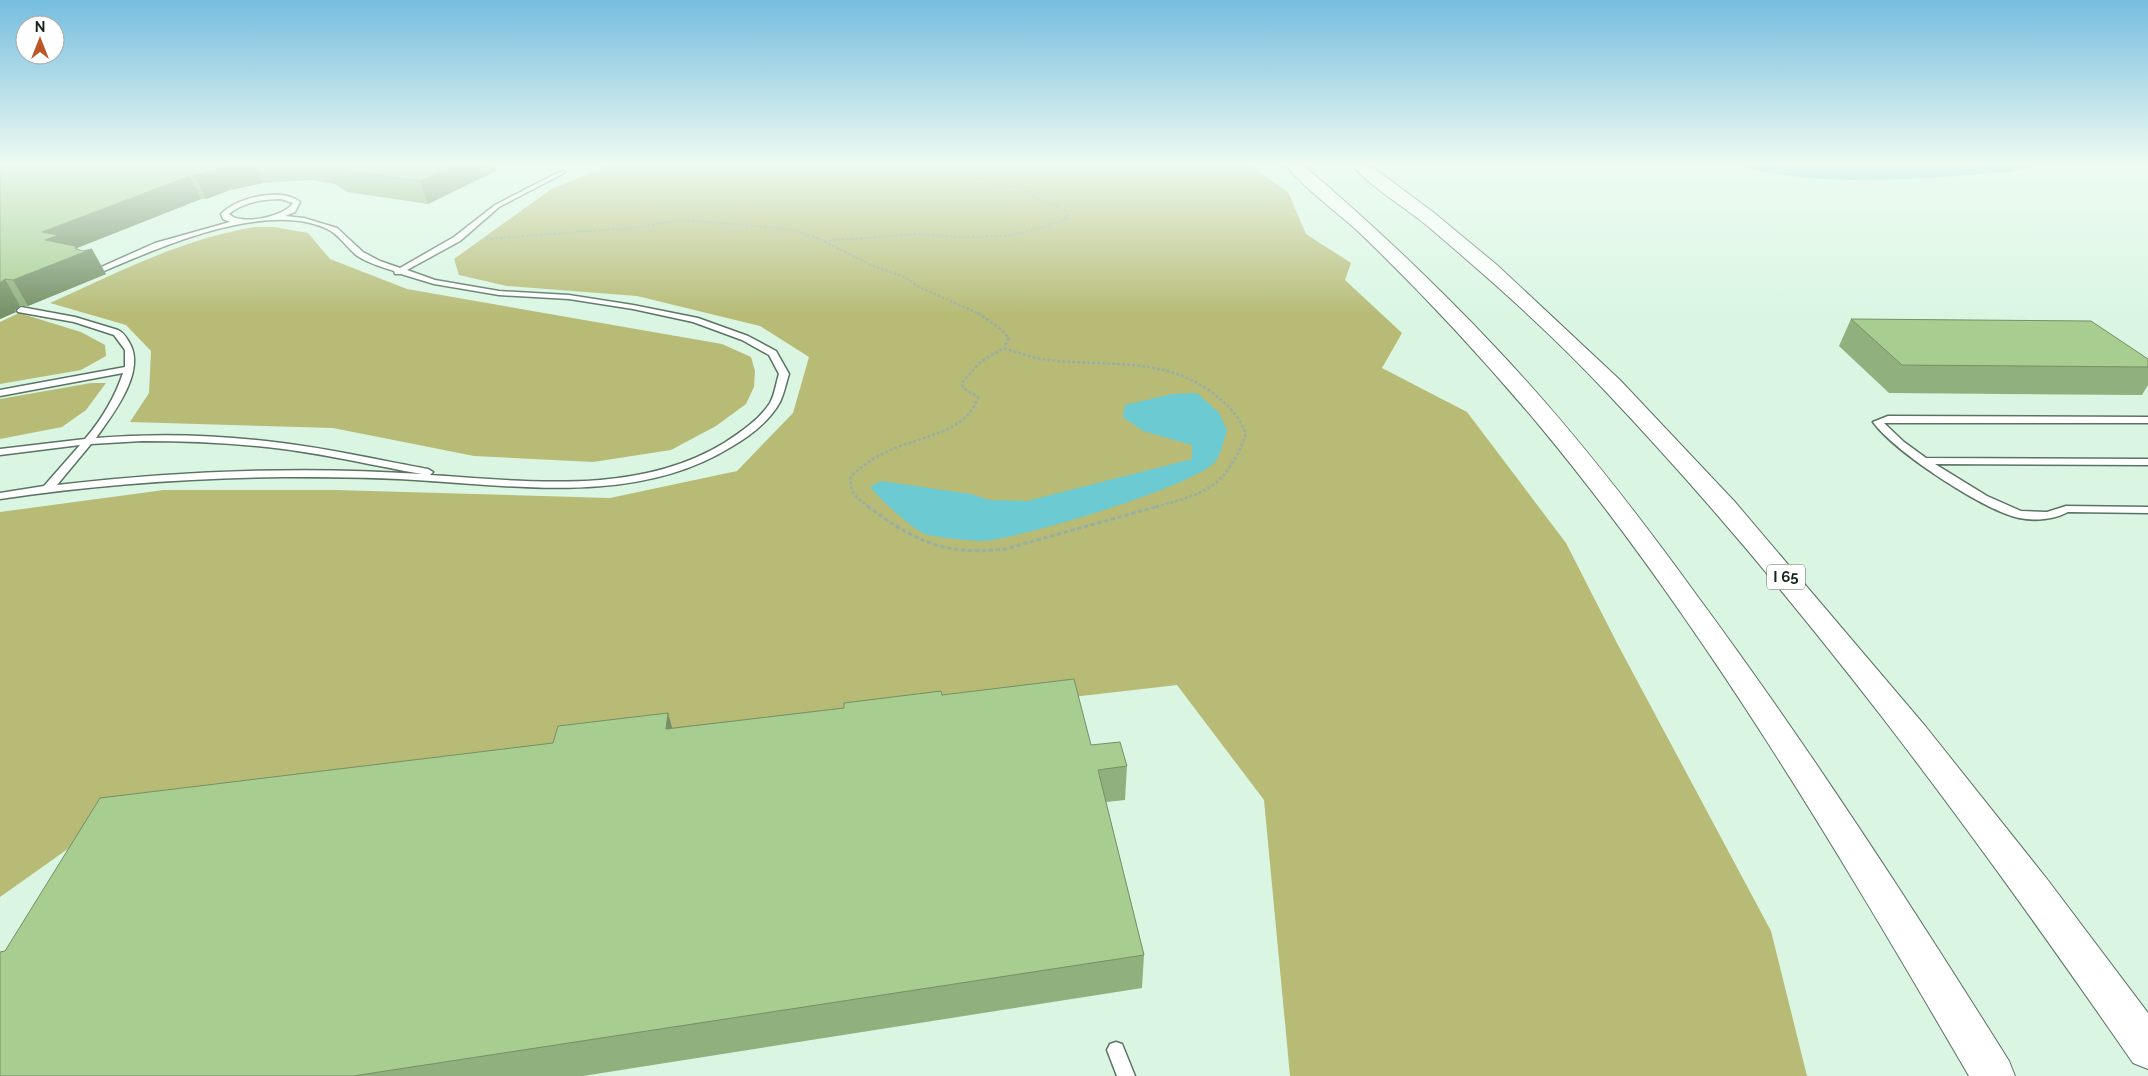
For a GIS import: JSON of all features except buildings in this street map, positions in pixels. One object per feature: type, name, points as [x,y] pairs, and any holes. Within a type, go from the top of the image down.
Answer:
[{"type":"highway","points":[[1353,215],[1464,324],[1531,401],[1625,517],[1710,634],[1821,798],[1917,949],[1992,1076]]},
{"type":"highway","name":"I 65","points":[[1425,215],[1522,298],[1631,404],[1713,492],[1773,561],[1886,700],[1980,821],[2148,1048]]},
{"type":"lane","points":[[225,215],[236,222]]},
{"type":"lane","points":[[278,218],[283,215]]},
{"type":"lane","points":[[398,272],[457,239],[486,215]]},
{"type":"lane","points":[[0,496],[48,488],[192,476],[380,476],[565,486],[654,475],[720,452],[759,423],[776,401],[784,374],[773,352],[745,338],[695,320],[634,307],[569,297],[463,288],[398,272],[360,254],[334,230],[304,220],[278,218],[236,222],[158,245],[94,272]]},
{"type":"lane","points":[[21,310],[85,321],[120,335],[130,350],[128,376],[111,410],[91,441],[48,488]]},
{"type":"lane","points":[[0,393],[128,369]]},
{"type":"lane","points":[[2148,420],[1888,419],[1878,422],[1882,430],[1925,461],[1992,503],[2015,513],[2042,517],[2058,514],[2066,509],[2148,510]]},
{"type":"lane","points":[[0,452],[91,441],[154,437],[254,443],[484,481]]},
{"type":"lane","points":[[1925,461],[2148,462]]},
{"type":"lane","points":[[1116,1050],[1126,1076]]},
{"type":"path","points":[[824,242],[918,234],[960,238],[1003,236],[1062,222],[1067,215]]},
{"type":"path","points":[[457,239],[509,238],[632,228],[681,220],[713,224],[750,224],[790,229],[824,242],[871,265],[905,277],[918,288],[975,311],[1002,330],[1009,338],[1004,348],[992,353],[974,366],[962,383],[963,388],[978,397],[978,404],[972,414],[949,428],[884,452],[862,466],[851,476],[850,486],[854,497],[894,526],[927,543],[956,551],[979,552],[1005,549],[1044,540],[1191,498],[1216,485],[1230,471],[1246,434],[1242,421],[1228,404],[1196,381],[1179,373],[1138,365],[1053,361],[1025,356],[1004,348]]},
{"type":"green space","points":[[515,215],[1298,215],[1306,234],[1351,263],[1345,280],[1402,333],[1382,368],[1467,412],[1566,543],[1618,645],[1771,931],[1807,1076],[1290,1076],[1264,800],[1177,685],[130,805],[0,897],[0,512],[164,490],[335,490],[610,498],[737,471],[793,413],[809,357],[760,326],[637,296],[507,286],[459,275],[454,259]]},
{"type":"green space","points":[[255,227],[274,227],[308,233],[330,259],[407,289],[722,344],[751,357],[755,371],[754,387],[746,404],[716,426],[671,450],[593,462],[474,456],[333,428],[130,422],[149,393],[151,351],[126,325],[50,303],[175,248],[228,232]]},
{"type":"green space","points":[[19,313],[81,332],[105,345],[106,356],[81,370],[0,384],[0,322]]},
{"type":"green space","points":[[91,383],[106,383],[86,410],[62,427],[0,439],[0,399]]},
{"type":"water","points":[[1197,393],[1219,413],[1227,430],[1221,451],[1215,462],[1200,472],[1175,484],[1065,522],[1030,532],[981,541],[936,536],[925,534],[912,526],[888,506],[870,487],[881,481],[971,494],[989,500],[1027,501],[1192,459],[1192,445],[1143,431],[1123,417],[1125,405],[1172,394]]}]
